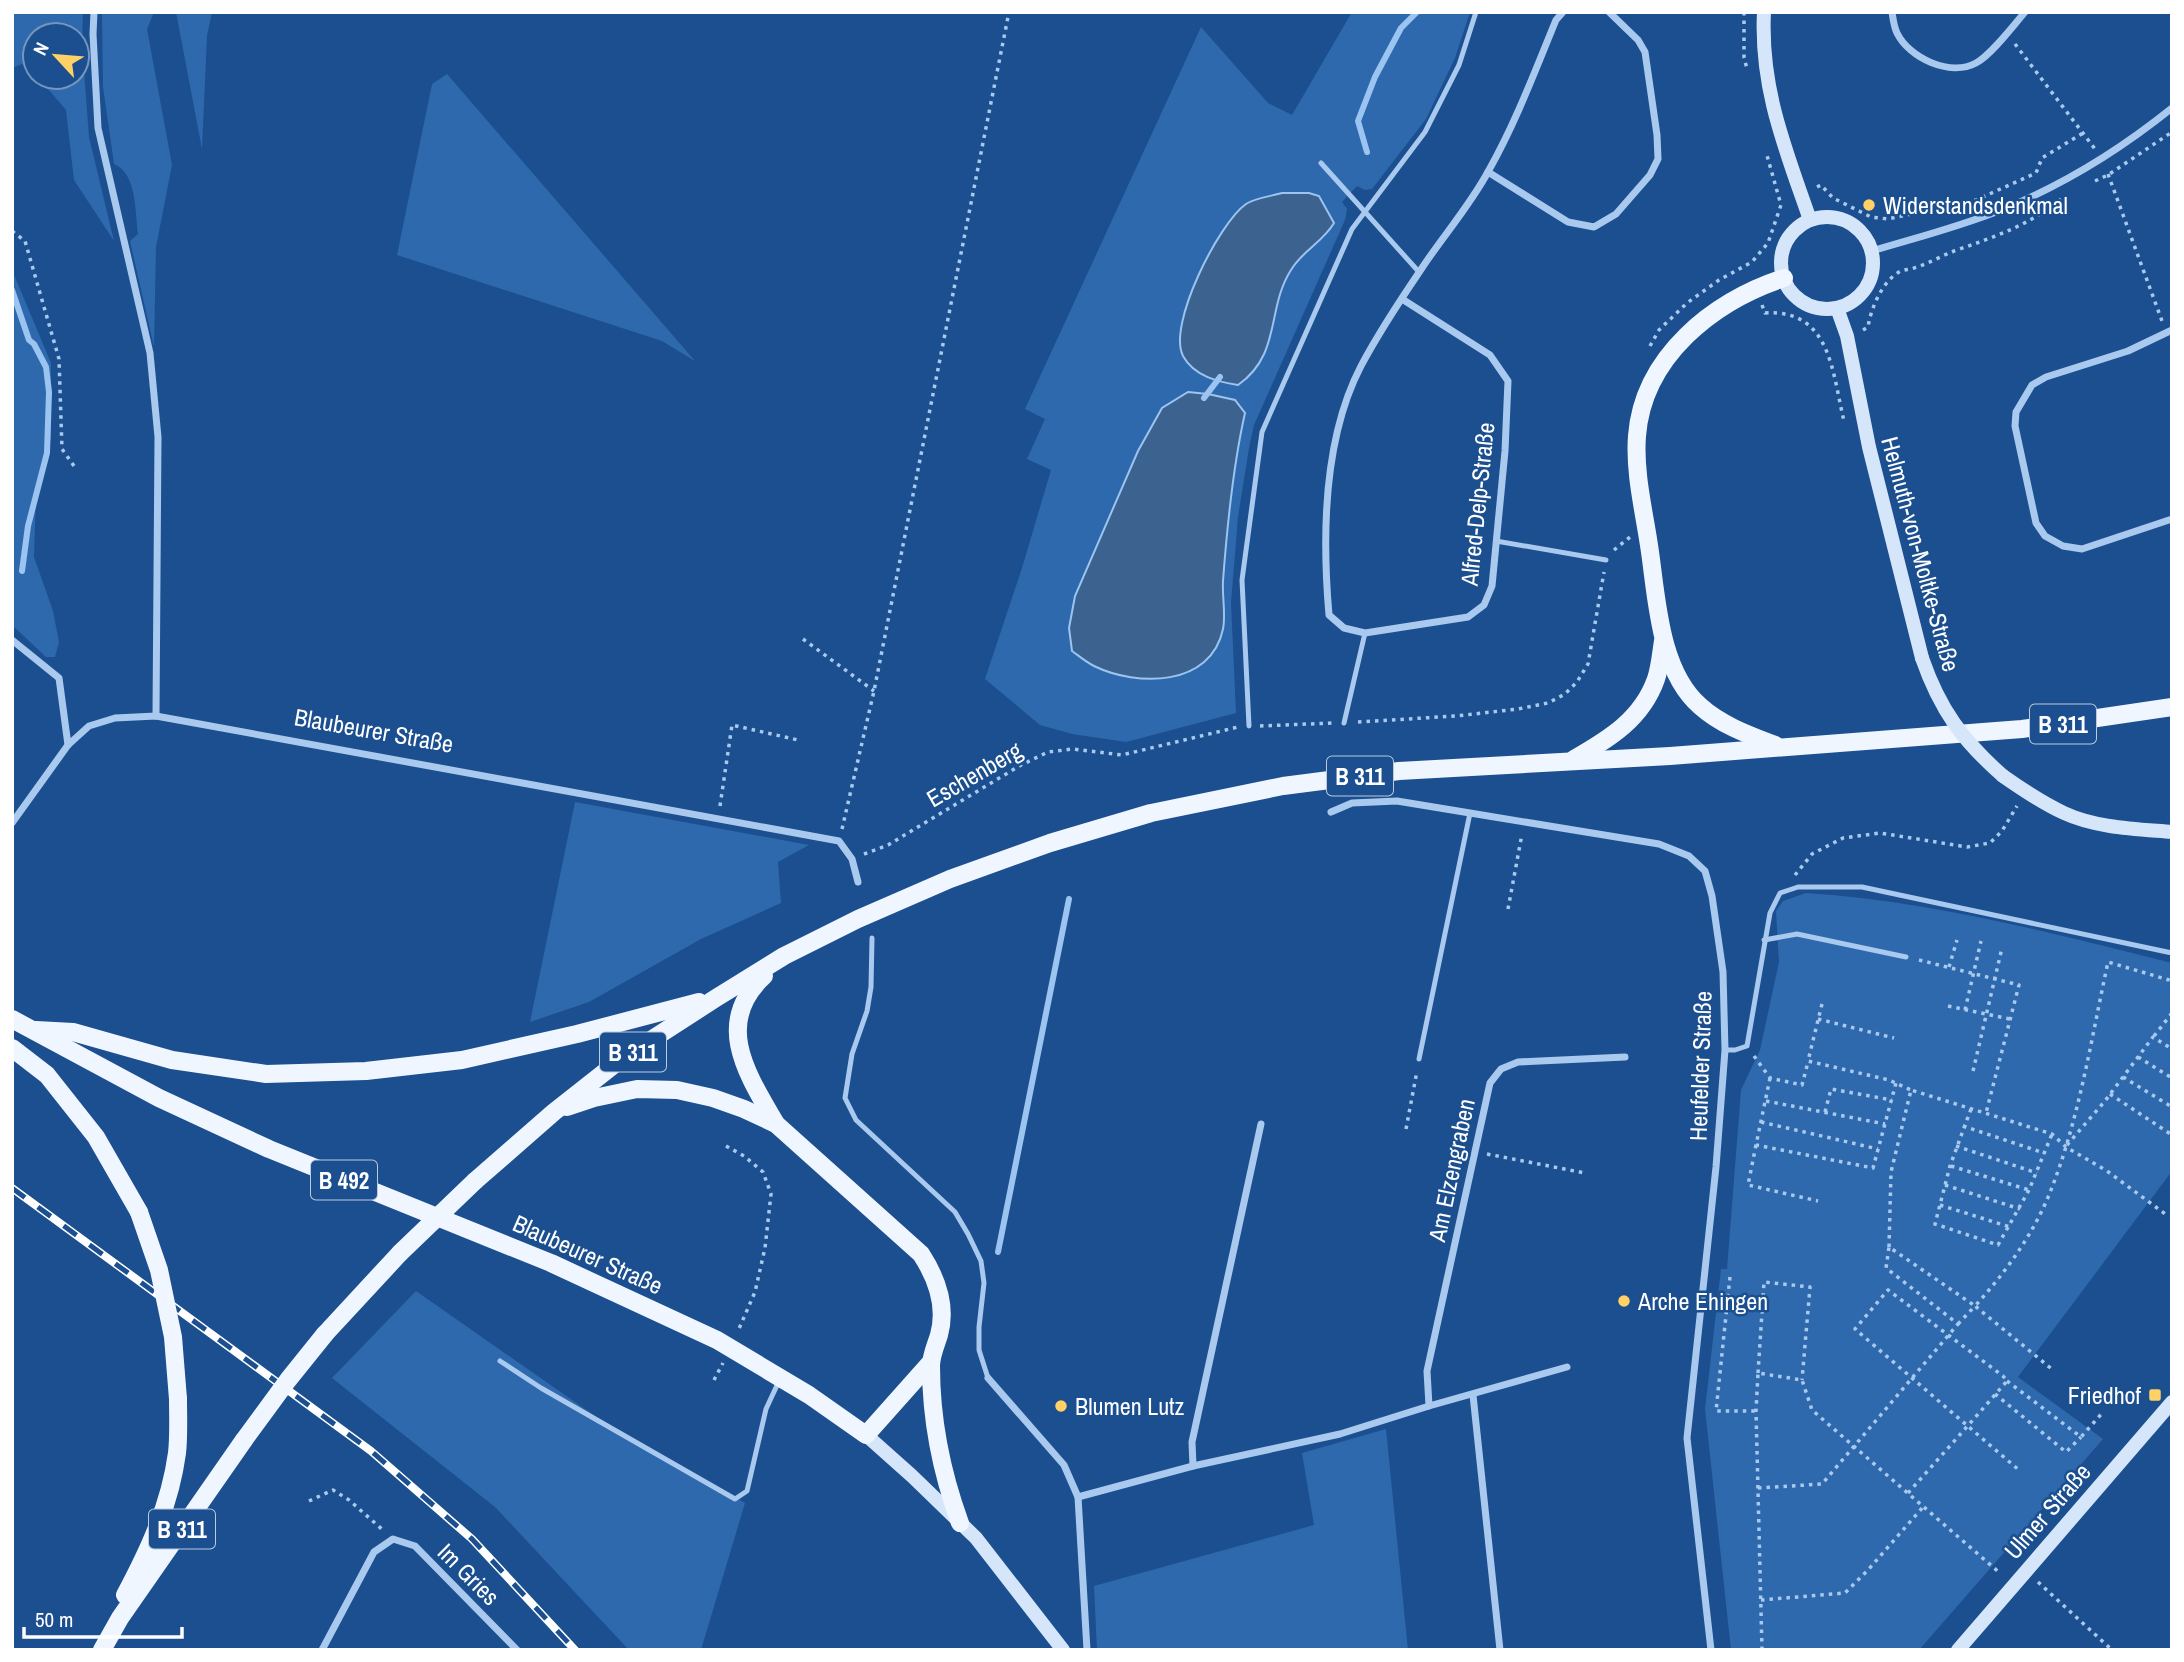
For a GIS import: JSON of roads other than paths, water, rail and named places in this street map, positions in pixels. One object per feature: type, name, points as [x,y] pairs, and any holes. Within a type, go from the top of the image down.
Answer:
[{"type":"main road","points":[[1778,746],[1732,728],[1699,706],[1677,675],[1663,640],[1639,471],[1637,436],[1644,401],[1661,368],[1684,337],[1720,307],[1758,287],[1784,278]]},
{"type":"main road","points":[[1572,761],[1615,735],[1642,708],[1656,679],[1663,640]]},
{"type":"main road","name":"B 311","points":[[102,1650],[120,1618],[288,1380],[400,1253],[475,1181],[554,1112],[620,1060],[784,956],[858,919],[950,879],[1050,843],[1151,813],[1283,786],[1399,771],[1670,756],[2022,729],[2172,707]]},
{"type":"main road","points":[[776,1124],[746,1068],[737,1038],[739,1013],[749,990],[784,956]]},
{"type":"main road","points":[[30,1029],[73,1032],[172,1059],[266,1074],[366,1071],[463,1060],[716,998]]},
{"type":"main road","name":"Blaubeurer Straße","points":[[12,1019],[159,1098],[269,1149],[551,1263],[730,1348],[781,1378],[866,1435]]},
{"type":"main road","points":[[12,1048],[47,1075],[96,1137],[139,1212],[159,1270],[173,1337],[178,1399],[177,1453],[166,1505],[151,1546],[120,1603],[120,1618]]},
{"type":"main road","points":[[554,1112],[594,1098],[637,1089],[677,1090],[713,1098],[776,1124],[921,1254],[934,1274],[941,1298],[940,1331],[931,1362],[934,1430],[939,1459],[960,1523]]},
{"type":"main road","points":[[866,1435],[931,1362]]},
{"type":"street","points":[[94,12],[98,128],[150,352],[158,436],[156,716]]},
{"type":"street","points":[[1365,633],[1344,628],[1329,615],[1325,561],[1329,477],[1340,422],[1361,367],[1419,272],[1488,172],[1520,107],[1556,20],[1563,12]]},
{"type":"street","points":[[1488,172],[1568,222],[1594,227],[1616,214],[1650,174],[1658,159],[1645,52],[1639,40],[1609,12]]},
{"type":"street","points":[[1765,12],[1763,39],[1768,85],[1810,220]]},
{"type":"street","points":[[1892,12],[1897,33],[1909,50],[1940,66],[1960,67],[1976,63],[2007,34],[2025,12]]},
{"type":"street","points":[[1872,251],[2001,210],[2058,183],[2172,108]]},
{"type":"street","points":[[1829,217],[1845,220],[1861,231],[1872,251],[1873,270],[1866,288],[1853,301],[1837,308],[1811,306],[1790,290],[1784,278],[1782,267],[1786,244],[1792,234],[1810,220],[1829,217]]},
{"type":"street","name":"Alfred-Delp-Straße","points":[[1365,633],[1468,617],[1484,605],[1492,586],[1508,381],[1490,355],[1402,299]]},
{"type":"street","name":"Helmuth-von-Moltke-Straße","points":[[1837,308],[1847,335],[1869,447],[1922,658],[1934,691],[1951,720],[1977,753],[2003,776],[2033,797],[2067,815],[2106,825],[2172,832]]},
{"type":"street","points":[[2169,332],[2128,351],[2046,377],[2032,385],[2016,412],[2015,426],[2036,523],[2045,536],[2063,546],[2082,549],[2172,519]]},
{"type":"street","points":[[12,640],[59,678],[68,745]]},
{"type":"street","name":"Blaubeurer Straße","points":[[12,823],[68,745],[89,726],[115,718],[156,716],[839,841],[852,859],[858,882]]},
{"type":"street","name":"Heufelder Straße","points":[[1331,812],[1352,803],[1397,802],[1524,821],[1659,844],[1689,856],[1705,872],[1712,896],[1723,972],[1725,1050],[1716,1167],[1687,1438],[1711,1650]]},
{"type":"street","name":"Am Elzengraben","points":[[1429,1406],[1427,1371],[1490,1083],[1501,1069],[1518,1062],[1625,1057]]},
{"type":"street","points":[[1193,1466],[1192,1442],[1261,1124]]},
{"type":"street","points":[[1078,1497],[1193,1466],[1340,1434],[1567,1367]]},
{"type":"street","points":[[988,1378],[1064,1465],[1078,1497],[1087,1650]]},
{"type":"street","points":[[1473,1395],[1500,1650]]},
{"type":"street","name":"Ulmer Straße","points":[[1958,1650],[2172,1402]]},
{"type":"street","name":"Blaubeurer Straße","points":[[866,1435],[975,1538],[1063,1650]]},
{"type":"street","name":"Im Gries","points":[[322,1650],[374,1552],[393,1539],[415,1546],[517,1650]]},
{"type":"lane","points":[[1249,726],[1242,580],[1262,432],[1352,229],[1425,132],[1459,65],[1476,12]]},
{"type":"lane","points":[[1321,163],[1419,272]]},
{"type":"lane","points":[[1496,541],[1606,560]]},
{"type":"lane","points":[[1344,723],[1365,633]]},
{"type":"lane","points":[[1419,1059],[1470,813]]},
{"type":"lane","points":[[1725,1050],[1747,1046],[1770,913],[1780,893],[1798,887],[1862,887],[2172,953]]},
{"type":"lane","points":[[1764,940],[1797,934],[1906,957]]},
{"type":"lane","points":[[872,938],[871,987],[867,1011],[852,1054],[845,1098],[856,1119],[955,1212],[968,1234],[981,1261],[984,1283],[979,1350],[988,1378]]},
{"type":"lane","points":[[500,1361],[552,1395],[735,1499],[747,1490],[766,1409],[781,1378]]},
{"type":"waterway","points":[[1367,152],[1358,121],[1375,77],[1401,28],[1417,12]]},
{"type":"waterway","points":[[12,290],[29,340],[46,367],[49,392],[47,453],[28,526],[22,571]]},
{"type":"waterway","points":[[1204,398],[1220,377]]},
{"type":"waterway","points":[[998,1252],[1069,899]]},
{"type":"railway","points":[[12,1188],[371,1451],[472,1539],[575,1650]]},
{"type":"place","name":"Widerstandsdenkmal","points":[[1869,205]]},
{"type":"place","name":"Arche Ehingen","points":[[1624,1301]]},
{"type":"place","name":"Friedhof","points":[[2155,1395]]},
{"type":"place","name":"Blumen Lutz","points":[[1061,1406]]}]
